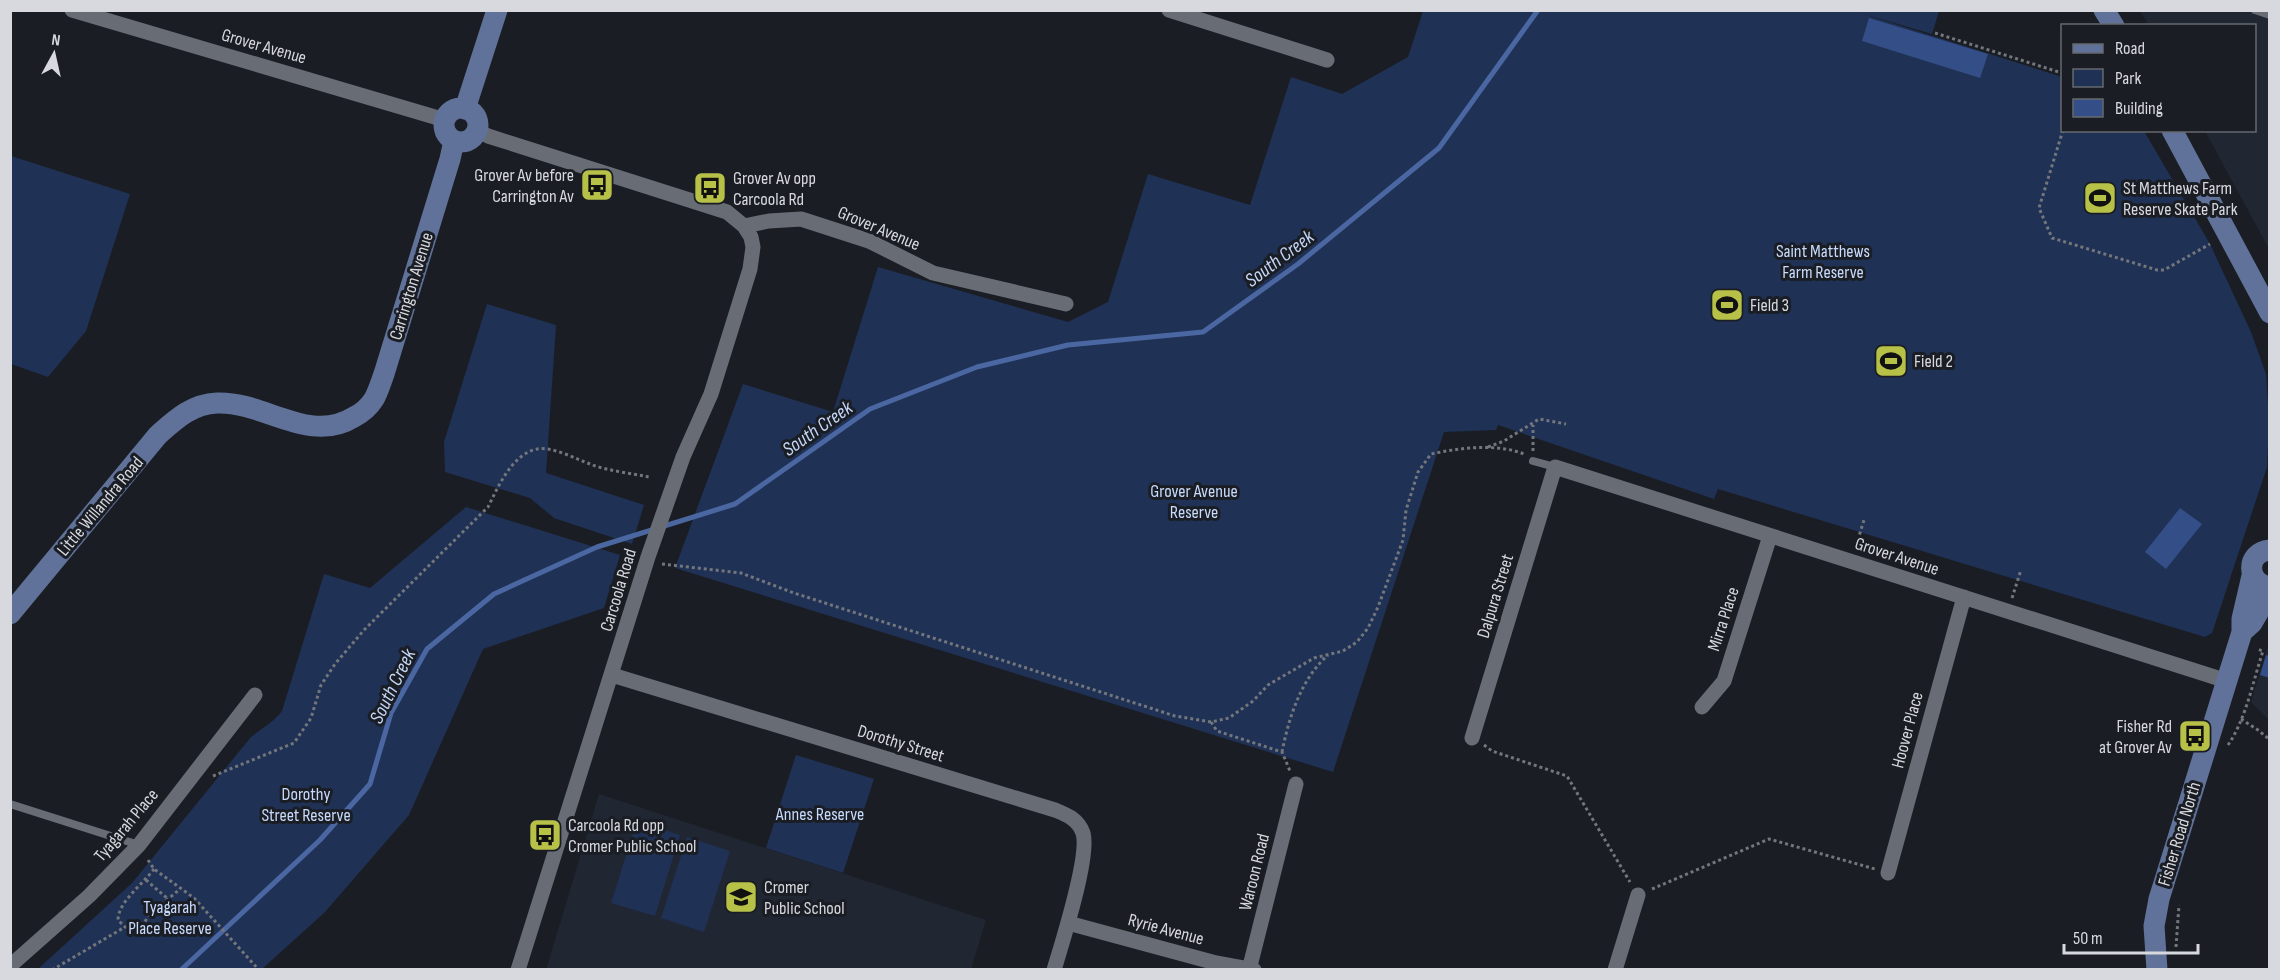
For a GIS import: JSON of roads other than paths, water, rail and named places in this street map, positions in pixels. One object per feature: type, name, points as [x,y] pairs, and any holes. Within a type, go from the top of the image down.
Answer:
[{"type":"street","name":"Grover Avenue","points":[[72,10],[445,120]]},
{"type":"street","points":[[465,109],[497,10]]},
{"type":"street","points":[[1169,10],[1327,60]]},
{"type":"street","points":[[2104,10],[2113,24]]},
{"type":"street","points":[[455,109],[465,109],[474,115],[478,125],[477,130],[471,140],[454,141],[444,130],[445,120],[455,109]]},
{"type":"street","points":[[477,130],[488,136],[727,212],[744,225]]},
{"type":"street","points":[[2173,132],[2270,313]]},
{"type":"street","name":"Carrington Avenue","points":[[197,406],[216,403],[236,404],[310,427],[336,426],[364,411],[374,398],[384,374],[454,141]]},
{"type":"street","name":"Grover Avenue","points":[[744,225],[801,219],[869,241],[933,273],[1066,304]]},
{"type":"street","name":"Carcoola Road","points":[[518,969],[648,557],[683,457],[711,394],[750,269],[753,247],[751,237],[744,225]]},
{"type":"street","name":"Little Willandra Road","points":[[10,614],[158,435],[178,416],[197,406]]},
{"type":"street","name":"Grover Avenue","points":[[1555,467],[2227,681]]},
{"type":"street","name":"Dalpura Street","points":[[1472,738],[1555,467]]},
{"type":"street","name":"Fisher Road North","points":[[2157,969],[2154,926],[2159,899],[2242,632],[2242,619],[2261,582],[2251,563],[2264,551],[2270,533]]},
{"type":"street","name":"Mirra Place","points":[[1702,707],[1724,681],[1770,536]]},
{"type":"street","name":"Fisher Road North","points":[[2242,632],[2252,623],[2270,592]]},
{"type":"street","name":"Hoover Place","points":[[1888,873],[1964,597]]},
{"type":"street","name":"Dorothy Street","points":[[612,675],[1055,810],[1074,818],[1083,833],[1083,850],[1068,922],[1054,969]]},
{"type":"street","name":"Tyagarah Place","points":[[10,966],[89,896],[139,845],[255,695]]},
{"type":"street","name":"Waroon Road","points":[[1251,969],[1296,784]]},
{"type":"street","points":[[1615,969],[1638,895]]},
{"type":"street","name":"Ryrie Avenue","points":[[1068,922],[1216,963],[1251,969]]},
{"type":"lane","points":[[2255,10],[2270,15]]},
{"type":"lane","points":[[1533,461],[1555,467]]},
{"type":"lane","points":[[10,804],[139,845]]},
{"type":"waterway","name":"South Creek","points":[[181,970],[320,840],[370,784],[391,713],[427,649],[494,594],[597,547],[735,504],[870,409],[977,367],[1068,345],[1203,332],[1298,264],[1439,148],[1538,10]]},
{"type":"place","name":"Grover Av before Carrington Av","points":[[597,185]]},
{"type":"place","name":"Grover Av opp Carcoola Rd","points":[[710,188]]},
{"type":"place","name":"St Matthews Farm Reserve Skate Park","points":[[2100,198]]},
{"type":"place","name":"Field 3","points":[[1727,305]]},
{"type":"place","name":"Field 2","points":[[1891,361]]},
{"type":"place","name":"Fisher Rd at Grover Av","points":[[2195,736]]},
{"type":"place","name":"Carcoola Rd opp Cromer Public School","points":[[545,835]]},
{"type":"place","name":"Cromer Public School","points":[[741,897]]},
{"type":"park label","name":"Saint Matthews Farm Reserve","points":[[1823,261]]},
{"type":"park label","name":"Grover Avenue Reserve","points":[[1194,501]]},
{"type":"park label","name":"Dorothy Street Reserve","points":[[306,804]]},
{"type":"park label","name":"Annes Reserve","points":[[820,814]]},
{"type":"park label","name":"Tyagarah Place Reserve","points":[[170,917]]}]
